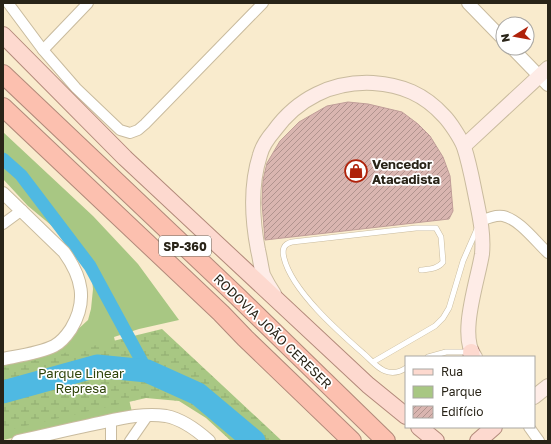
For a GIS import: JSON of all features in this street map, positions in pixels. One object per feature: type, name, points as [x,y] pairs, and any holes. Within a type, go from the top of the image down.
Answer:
[{"type":"highway","name":"RODOVIA JOÃO CERESER","points":[[3,74],[232,290],[386,441]]},
{"type":"highway","name":"RODOVIA JOÃO CERESER","points":[[3,107],[221,313],[352,441]]},
{"type":"highway","points":[[245,338],[305,409],[336,441]]},
{"type":"main road","points":[[3,35],[126,158],[368,385],[402,411]]},
{"type":"main road","points":[[464,146],[545,76]]},
{"type":"main road","points":[[277,300],[264,275],[255,232],[253,207],[254,179],[260,154],[269,136],[296,106],[309,97],[326,90],[347,85],[366,83],[387,84],[407,89],[426,100],[444,116],[464,146],[481,220],[482,253],[468,325],[468,341],[473,355]]},
{"type":"main road","points":[[535,396],[548,386]]},
{"type":"main road","points":[[420,428],[436,441]]},
{"type":"main road","points":[[478,441],[493,428]]},
{"type":"street","points":[[8,3],[43,50],[76,88],[120,130],[130,133],[138,130],[145,124],[263,3]]},
{"type":"street","points":[[43,50],[88,3]]},
{"type":"street","points":[[468,3],[495,31]]},
{"type":"street","points":[[521,56],[545,76]]},
{"type":"street","points":[[3,192],[64,252],[79,279],[81,290],[80,308],[77,320],[68,333],[55,346],[44,350],[3,359]]},
{"type":"street","points":[[3,224],[22,210]]},
{"type":"street","points":[[481,220],[502,216],[511,219],[548,253]]},
{"type":"street","points":[[130,441],[148,415]]},
{"type":"street","points":[[18,441],[110,421],[148,415],[168,416],[201,434],[209,441]]},
{"type":"street","points":[[110,421],[111,441]]},
{"type":"street","points":[[530,428],[539,441]]},
{"type":"lane","points":[[373,362],[435,326],[443,318],[449,308],[463,261],[481,220]]},
{"type":"lane","points":[[405,368],[394,373],[385,371],[340,333],[318,311],[291,277],[283,253],[287,243],[292,242],[416,228],[436,228],[441,237],[443,262],[440,266],[422,270]]},
{"type":"lane","points":[[432,356],[446,352],[473,355]]},
{"type":"green space","name":"Parque Linear Represa","points":[[3,132],[93,216],[138,264],[179,320],[139,329],[114,337],[132,412],[3,440],[3,358],[63,343],[88,320],[91,309],[93,289],[92,279],[85,265],[63,235],[28,206],[3,179]]},
{"type":"green space","name":"Parque Linear Represa","points":[[162,329],[282,441],[231,441],[206,418],[179,401],[146,398],[3,431],[3,368]]},
{"type":"building","name":"Vencedor Atacadista","points":[[348,102],[368,104],[402,112],[418,124],[430,136],[443,157],[450,176],[453,211],[449,219],[265,240],[262,203],[263,180],[267,163],[280,141],[299,122],[327,106]]},
{"type":"waterway","points":[[3,159],[21,175],[90,266],[147,371]]},
{"type":"waterway","points":[[3,392],[97,366],[147,371],[198,394],[254,441]]},
{"type":"place","name":"Vencedor Atacadista","points":[[356,171]]}]
